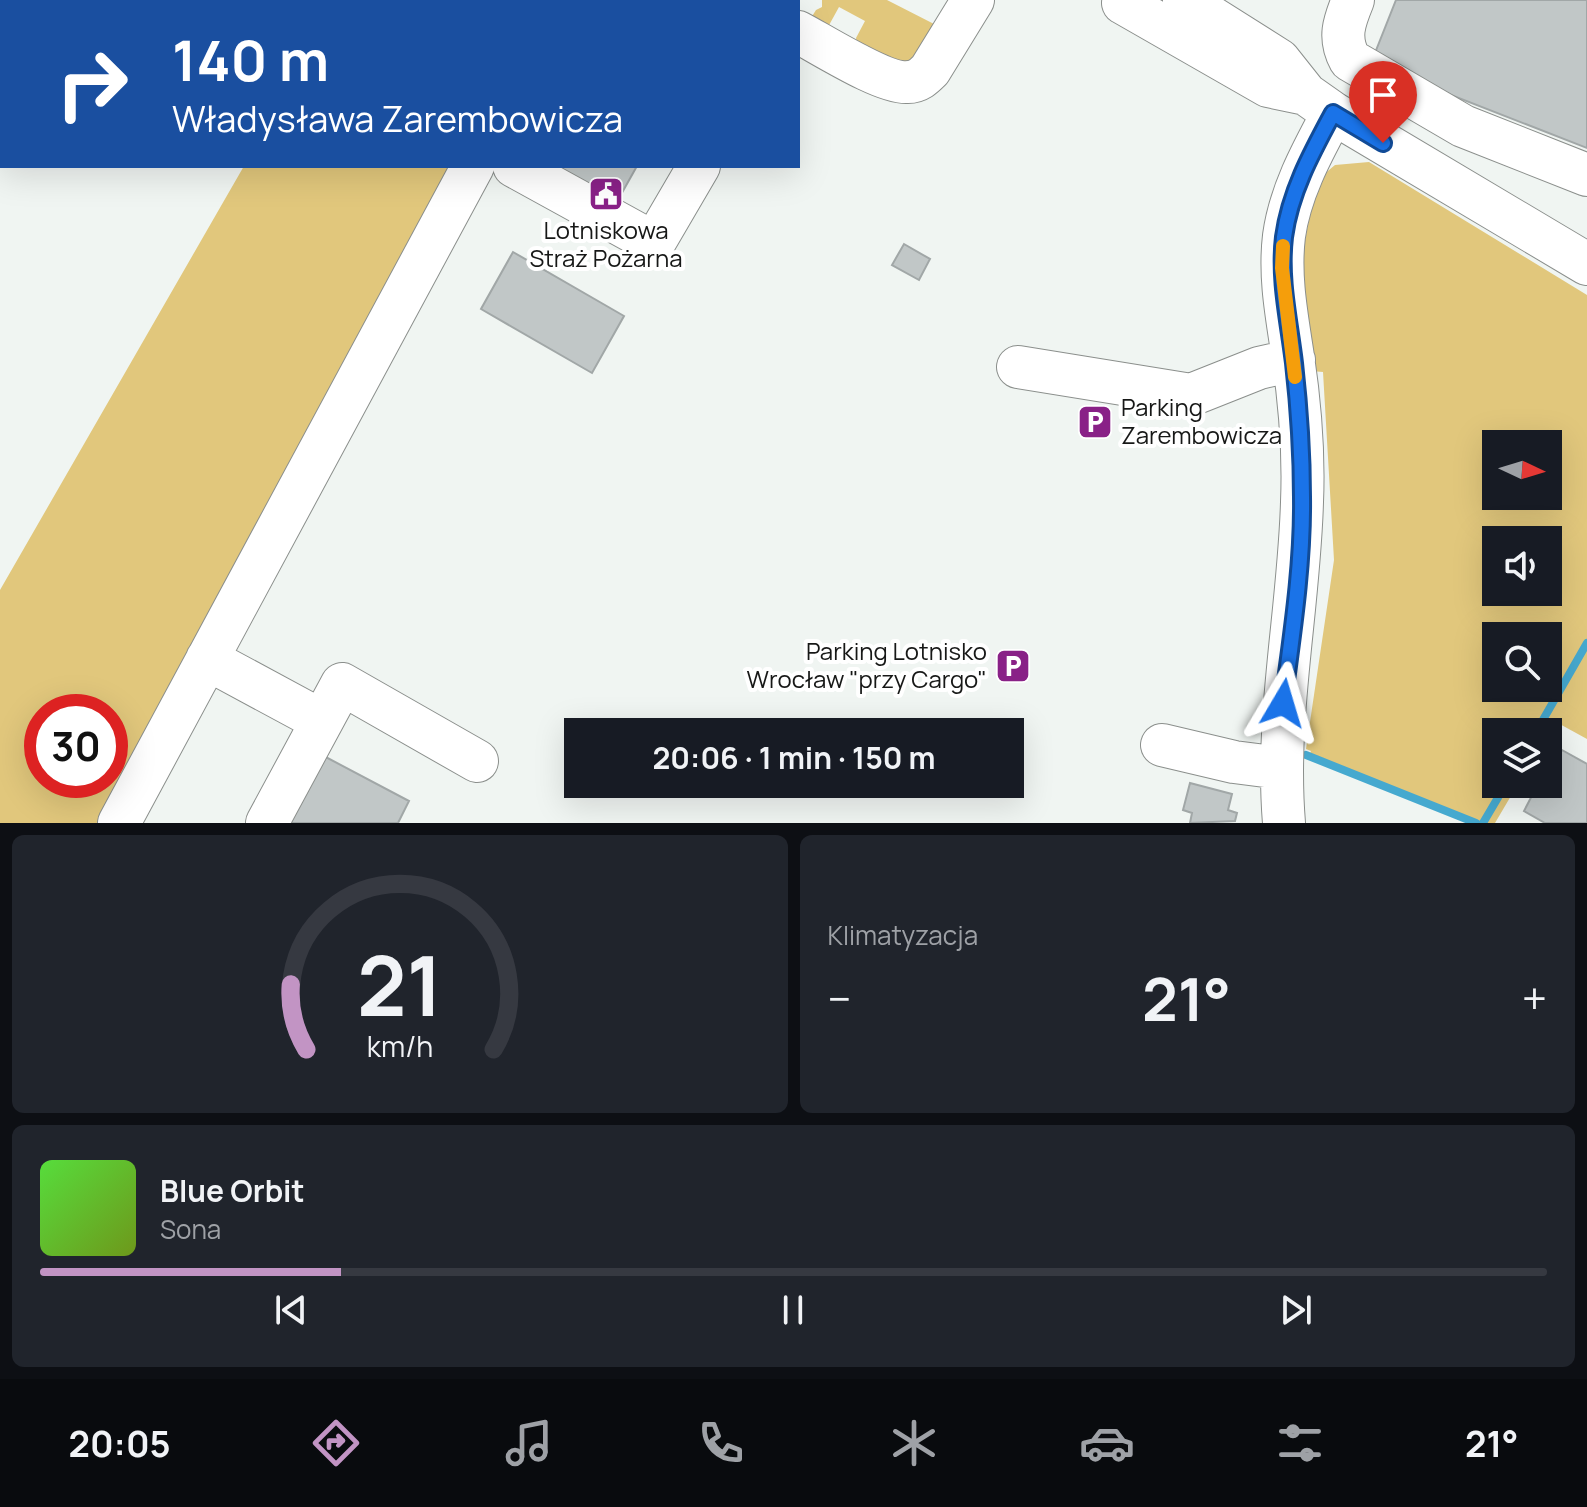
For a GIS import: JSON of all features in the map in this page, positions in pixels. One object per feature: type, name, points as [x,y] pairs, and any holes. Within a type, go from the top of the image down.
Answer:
[{"type":"street","points":[[800,33],[885,77],[909,83],[930,70],[973,0]]},
{"type":"street","points":[[1184,0],[1279,60],[1319,103]]},
{"type":"street","points":[[1353,0],[1344,22],[1342,45],[1350,60],[1463,126],[1587,175]]},
{"type":"street","points":[[1124,2],[1268,86],[1319,103],[1587,264]]},
{"type":"street","points":[[1284,823],[1282,714],[1294,613],[1302,499],[1294,360],[1282,268],[1284,234],[1291,203],[1307,162],[1319,103]]},
{"type":"street","points":[[119,823],[472,168]]},
{"type":"street","points":[[518,168],[654,243],[698,168]]},
{"type":"street","points":[[1018,367],[1191,395],[1259,368],[1294,360]]},
{"type":"street","points":[[207,659],[322,721]]},
{"type":"street","points":[[267,823],[342,684],[477,761]]},
{"type":"street","points":[[1162,745],[1234,762],[1281,768]]},
{"type":"shaded area","points":[[822,0],[887,0],[934,24],[908,66],[858,50],[856,38],[865,21],[839,7],[828,27],[811,18],[822,7]]},
{"type":"shaded area","points":[[1369,162],[1587,295],[1587,739],[1562,725],[1562,718],[1482,718],[1482,798],[1510,798],[1495,823],[1483,823],[1309,756],[1311,751],[1306,749],[1334,560],[1323,372],[1311,371],[1302,256],[1311,209],[1323,175],[1335,165]]},
{"type":"shaded area","points":[[243,168],[454,168],[128,778],[128,694],[24,694],[24,798],[117,798],[104,823],[0,823],[0,590]]},
{"type":"building","points":[[1396,0],[1587,0],[1587,148],[1405,77],[1373,58]]},
{"type":"building","name":"Lotniskowa Straż Pożarna","points":[[559,168],[636,168],[614,207]]},
{"type":"building","points":[[904,244],[930,259],[919,280],[892,265]]},
{"type":"building","points":[[513,252],[624,316],[592,373],[481,309]]},
{"type":"building","points":[[1562,750],[1587,764],[1587,823],[1545,823],[1524,811],[1531,798],[1562,798]]},
{"type":"building","points":[[320,754],[409,801],[398,823],[283,823]]},
{"type":"building","points":[[1190,783],[1232,794],[1228,810],[1237,813],[1235,821],[1190,823],[1192,813],[1183,810]]},
{"type":"waterway","points":[[1544,718],[1587,643]]},
{"type":"waterway","points":[[1306,755],[1476,823]]},
{"type":"waterway","points":[[1483,823],[1498,798]]},
{"type":"slow traffic","points":[[1283,246],[1286,312],[1295,377]]},
{"type":"place","name":"Lotniskowa Straż Pożarna","points":[[606,194]]},
{"type":"place","name":"Parking Zarembowicza","points":[[1095,422]]},
{"type":"place","name":"Parking Lotnisko Wrocław \"przy Cargo\"","points":[[1013,666]]},
{"type":"route","points":[[1283,703],[1294,613],[1302,499],[1298,406],[1282,268],[1284,234],[1291,203],[1307,162],[1333,113],[1383,143]]}]
